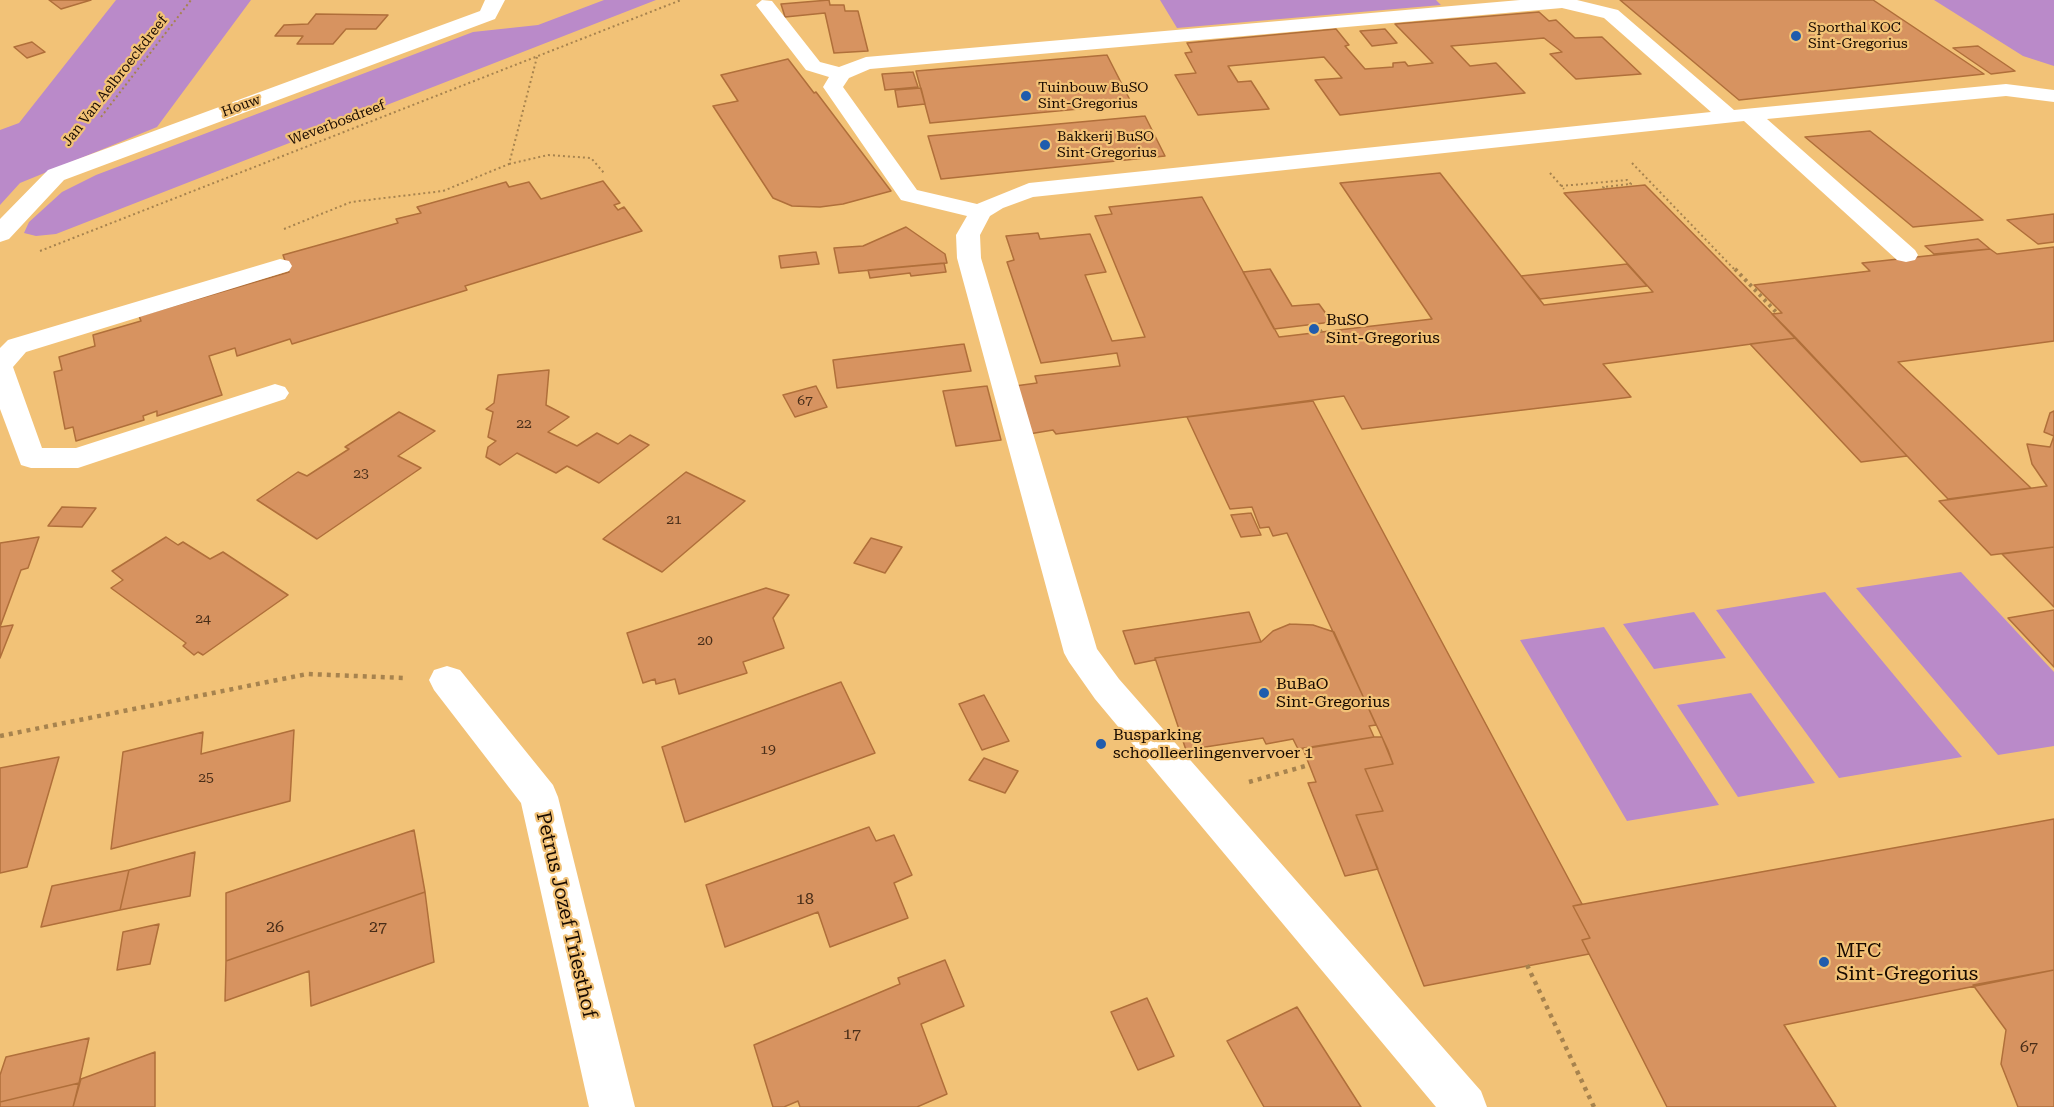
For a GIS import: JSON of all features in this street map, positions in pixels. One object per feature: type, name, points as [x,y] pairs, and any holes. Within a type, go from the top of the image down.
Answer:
[{"type":"street","name":"Houw","points":[[0,234],[56,175],[488,15],[495,0]]},
{"type":"street","name":"Petrus Jozef Triesthof","points":[[447,680],[539,797],[612,1107]]},
{"type":"lane","points":[[981,212],[909,195],[833,87],[841,74],[866,63],[1562,2],[1611,14],[1741,117],[1906,255]]},
{"type":"lane","points":[[765,5],[813,66],[841,74]]},
{"type":"lane","points":[[1465,1107],[1107,689],[1081,653],[969,258],[968,236],[981,212],[995,203],[1029,190],[1887,100],[2006,90],[2054,96]]},
{"type":"lane","points":[[276,393],[78,458],[31,458],[0,367],[17,346],[280,266]]},
{"type":"path","name":"Jan Van Aelbroeckdreef","points":[[56,175],[191,0]]},
{"type":"path","name":"Weverbosdreef","points":[[33,254],[681,0]]},
{"type":"path","points":[[508,164],[538,56]]},
{"type":"path","points":[[275,232],[351,202],[443,191],[508,164],[548,155],[591,158],[604,173]]},
{"type":"path","points":[[1629,160],[1777,313]]},
{"type":"path","points":[[1561,186],[1627,180],[1631,184],[1603,187],[1605,189]]},
{"type":"path","points":[[1316,324],[1321,332]]},
{"type":"path","points":[[0,736],[307,674],[447,680]]},
{"type":"path","points":[[1247,783],[1309,765]]},
{"type":"path","points":[[1527,965],[1594,1107]]},
{"type":"shaded area","points":[[116,0],[251,0],[157,127],[20,183],[0,205],[0,130],[19,123]]},
{"type":"shaded area","points":[[604,0],[656,0],[56,234],[36,236],[24,233],[29,222],[62,192],[96,175],[473,32],[538,25]]},
{"type":"shaded area","points":[[1160,0],[1436,0],[1441,5],[1177,28]]},
{"type":"shaded area","points":[[1934,0],[2054,0],[2054,66],[2023,56]]},
{"type":"shaded area","points":[[1961,572],[2054,672],[2054,746],[1998,755],[1856,588]]},
{"type":"shaded area","points":[[1825,592],[1962,757],[1839,778],[1716,610]]},
{"type":"shaded area","points":[[1694,612],[1726,658],[1654,669],[1623,624]]},
{"type":"shaded area","points":[[1604,627],[1719,805],[1627,821],[1520,640]]},
{"type":"shaded area","points":[[1751,693],[1815,783],[1738,797],[1677,705]]},
{"type":"building","points":[[49,0],[91,0],[61,9]]},
{"type":"building","points":[[829,0],[830,5],[844,5],[845,11],[858,11],[868,51],[834,53],[825,13],[785,17],[781,4]]},
{"type":"building","name":"Sporthal KOC Sint-Gregorius","points":[[1620,0],[1873,0],[1984,74],[1739,100]]},
{"type":"building","points":[[1539,12],[1549,21],[1556,20],[1575,38],[1602,37],[1641,74],[1576,79],[1550,54],[1562,52],[1544,38],[1451,46],[1470,66],[1496,63],[1525,93],[1340,115],[1315,80],[1342,78],[1324,57],[1228,66],[1238,82],[1251,81],[1269,109],[1198,115],[1175,75],[1196,73],[1185,53],[1192,52],[1187,43],[1336,29],[1349,45],[1345,46],[1365,69],[1393,67],[1393,63],[1405,62],[1408,66],[1433,63],[1395,24]]},
{"type":"building","points":[[316,14],[388,15],[376,29],[346,29],[333,44],[297,44],[303,36],[275,36],[284,25],[308,24]]},
{"type":"building","points":[[1385,29],[1397,43],[1372,46],[1360,31]]},
{"type":"building","points":[[32,42],[45,52],[27,58],[14,47]]},
{"type":"building","points":[[1978,46],[2015,71],[1991,74],[1953,48]]},
{"type":"building","name":"Tuinbouw BuSO Sint-Gregorius","points":[[1107,55],[1132,104],[930,123],[916,71]]},
{"type":"building","points":[[788,59],[891,191],[843,204],[820,207],[792,206],[773,198],[713,106],[738,101],[721,75]]},
{"type":"building","points":[[913,72],[918,87],[885,90],[882,74]]},
{"type":"building","points":[[921,88],[925,104],[898,107],[895,90]]},
{"type":"building","name":"Bakkerij BuSO Sint-Gregorius","points":[[1145,116],[1165,156],[941,179],[928,136]]},
{"type":"building","points":[[1870,131],[1983,220],[1913,227],[1805,137]]},
{"type":"building","points":[[1440,173],[1544,305],[1653,292],[1564,193],[1645,185],[1796,338],[1603,364],[1631,397],[1362,429],[1344,396],[1056,434],[1053,430],[1029,434],[1015,386],[1037,383],[1035,376],[1120,366],[1117,353],[1041,363],[1007,262],[1014,260],[1006,236],[1038,233],[1040,239],[1090,234],[1106,272],[1085,275],[1112,341],[1145,337],[1095,216],[1112,214],[1109,207],[1202,197],[1279,337],[1432,319],[1340,183]]},
{"type":"building","points":[[603,181],[620,203],[614,205],[618,210],[624,207],[642,231],[465,286],[467,290],[292,344],[290,339],[237,356],[235,348],[209,356],[222,395],[157,416],[157,411],[143,416],[144,420],[76,441],[73,427],[65,429],[54,372],[62,370],[59,357],[95,346],[93,335],[141,321],[139,316],[289,272],[283,255],[398,223],[396,219],[421,213],[417,207],[506,182],[509,187],[529,182],[541,199]]},
{"type":"building","points":[[2054,214],[2054,242],[2038,244],[2007,220]]},
{"type":"building","points":[[906,227],[945,254],[947,263],[839,273],[834,248],[863,246]]},
{"type":"building","points":[[1978,239],[1990,249],[1934,254],[1925,246]]},
{"type":"building","points":[[2054,247],[2054,341],[1898,362],[2031,488],[1948,499],[1772,314],[1782,313],[1754,285],[1870,271],[1862,263],[1990,249],[1997,254]]},
{"type":"building","points":[[816,252],[819,264],[781,268],[779,256]]},
{"type":"building","points":[[944,263],[946,272],[911,276],[910,273],[870,278],[868,270]]},
{"type":"building","points":[[1627,264],[1647,286],[1540,299],[1521,276]]},
{"type":"building","points":[[1270,269],[1292,306],[1319,304],[1332,322],[1274,329],[1243,272]]},
{"type":"building","points":[[1796,338],[1907,456],[1861,462],[1750,344]]},
{"type":"building","points":[[964,344],[971,371],[837,388],[833,360]]},
{"type":"building","points":[[549,370],[546,405],[569,417],[548,432],[577,446],[597,433],[618,444],[630,435],[649,445],[599,483],[567,466],[556,473],[517,453],[500,465],[486,457],[488,447],[496,441],[488,437],[493,412],[486,409],[494,403],[498,375]]},
{"type":"building","points":[[816,386],[827,407],[795,417],[783,395]]},
{"type":"building","points":[[987,386],[1001,440],[956,446],[943,391]]},
{"type":"building","points":[[1313,401],[1582,904],[1573,906],[1590,938],[1582,940],[1589,954],[1424,986],[1356,815],[1383,811],[1365,769],[1393,764],[1388,750],[1287,533],[1273,536],[1269,527],[1260,528],[1252,507],[1230,509],[1187,417]]},
{"type":"building","points":[[2054,411],[2054,436],[2044,432],[2050,413]]},
{"type":"building","points":[[399,412],[435,431],[398,456],[421,468],[317,539],[257,500],[298,472],[307,476],[349,449],[345,447]]},
{"type":"building","points":[[2054,436],[2054,547],[1991,555],[1939,501],[2047,486],[2032,464],[2027,444],[2050,447]]},
{"type":"building","points":[[686,472],[745,501],[662,572],[603,539]]},
{"type":"building","points":[[62,507],[96,508],[82,527],[48,526]]},
{"type":"building","points":[[1251,513],[1261,535],[1241,537],[1231,515]]},
{"type":"building","points":[[39,537],[28,568],[21,570],[0,627],[0,543]]},
{"type":"building","points":[[166,537],[178,545],[183,542],[210,559],[223,552],[288,595],[203,655],[198,652],[194,655],[183,646],[186,643],[111,588],[123,580],[112,571]]},
{"type":"building","points":[[871,538],[902,547],[885,573],[854,563]]},
{"type":"building","points":[[2054,547],[2054,607],[2002,554]]},
{"type":"building","points":[[766,588],[789,595],[773,618],[784,648],[743,662],[747,673],[679,694],[675,679],[656,684],[655,679],[643,683],[627,633]]},
{"type":"building","points":[[2054,610],[2054,667],[2008,618]]},
{"type":"building","points":[[1249,612],[1261,642],[1155,658],[1155,660],[1135,664],[1123,631]]},
{"type":"building","name":"BuBaO Sint-Gregorius","points":[[1290,624],[1313,625],[1334,632],[1376,725],[1369,726],[1374,737],[1298,749],[1293,739],[1266,744],[1263,738],[1186,750],[1155,658],[1261,642],[1273,631]]},
{"type":"building","points":[[13,625],[0,658],[0,627]]},
{"type":"building","points":[[841,682],[875,753],[685,822],[662,747]]},
{"type":"building","points":[[984,695],[1009,741],[982,750],[959,704]]},
{"type":"building","points":[[294,730],[290,801],[111,849],[123,752],[203,732],[201,754]]},
{"type":"building","points":[[1382,737],[1393,764],[1365,769],[1383,811],[1356,815],[1378,869],[1345,876],[1308,783],[1316,782],[1303,749]]},
{"type":"building","points":[[59,757],[27,867],[0,873],[0,768]]},
{"type":"building","points":[[984,758],[1018,771],[1005,793],[969,780]]},
{"type":"building","name":"MFC Sint-Gregorius","points":[[2054,819],[2054,970],[1784,1025],[1836,1107],[1667,1107],[1582,940],[1590,938],[1573,906]]},
{"type":"building","points":[[869,827],[876,841],[894,835],[912,875],[894,883],[908,918],[830,947],[818,912],[725,947],[706,885]]},
{"type":"building","points":[[414,830],[425,892],[226,961],[226,893]]},
{"type":"building","points":[[195,852],[190,896],[120,910],[129,870]]},
{"type":"building","points":[[129,870],[120,910],[41,927],[52,886]]},
{"type":"building","points":[[425,892],[434,962],[311,1006],[309,971],[225,1001],[226,961]]},
{"type":"building","points":[[159,924],[150,964],[117,970],[123,932]]},
{"type":"building","points":[[945,960],[964,1006],[921,1024],[947,1094],[917,1107],[800,1107],[798,1101],[784,1107],[773,1107],[754,1045],[900,984],[898,978]]},
{"type":"building","name":"MFC Sint-Gregorius","points":[[2054,970],[2054,1107],[2018,1107],[2001,1064],[2006,1030],[1973,985]]},
{"type":"building","points":[[1147,998],[1174,1056],[1138,1070],[1111,1012]]},
{"type":"building","points":[[1297,1007],[1361,1107],[1264,1107],[1227,1041]]},
{"type":"building","points":[[89,1038],[79,1083],[0,1102],[0,1075],[6,1057]]},
{"type":"building","points":[[155,1052],[155,1107],[73,1107],[81,1079]]},
{"type":"building","points":[[79,1083],[73,1107],[0,1107],[0,1102]]},
{"type":"place","name":"Sporthal KOC Sint-Gregorius","points":[[1796,36]]},
{"type":"place","name":"Tuinbouw BuSO Sint-Gregorius","points":[[1026,96]]},
{"type":"place","name":"Bakkerij BuSO Sint-Gregorius","points":[[1045,145]]},
{"type":"place","name":"BuSO Sint-Gregorius","points":[[1314,329]]},
{"type":"place","name":"BuBaO Sint-Gregorius","points":[[1264,693]]},
{"type":"place","name":"Busparking schoolleerlingenvervoer 1","points":[[1101,744]]},
{"type":"place","name":"MFC Sint-Gregorius","points":[[1824,962]]}]
